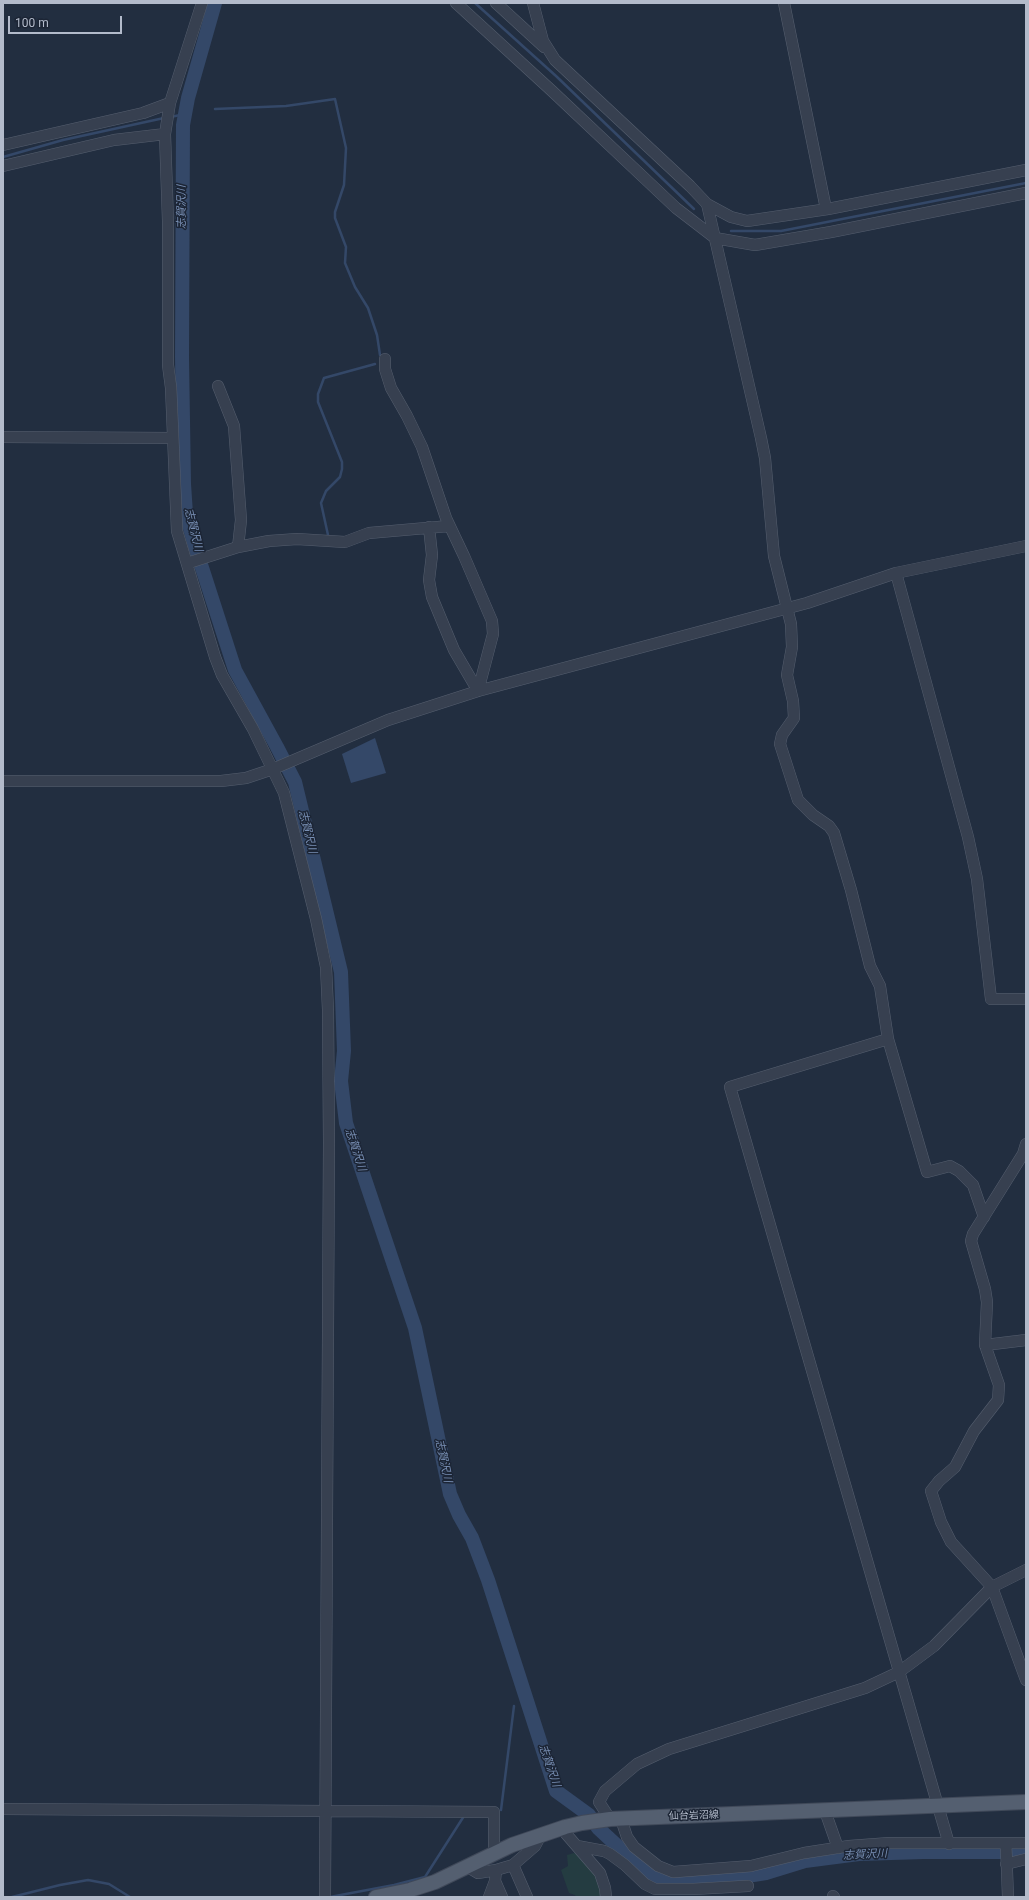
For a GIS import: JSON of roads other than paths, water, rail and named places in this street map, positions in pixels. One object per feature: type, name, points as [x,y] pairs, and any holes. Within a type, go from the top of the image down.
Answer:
[{"type":"main road","name":"仙台岩沼線","points":[[376,1897],[410,1890],[468,1867],[494,1854],[563,1827],[611,1819],[1026,1802]]},
{"type":"street","points":[[202,3],[169,107],[165,132],[168,221],[168,365],[171,388],[177,530],[188,563],[209,643],[222,675],[274,768],[284,792],[316,919],[326,967],[330,1143],[325,1897]]},
{"type":"street","points":[[456,3],[676,208],[715,238],[754,245],[831,232],[1026,193]]},
{"type":"street","points":[[496,3],[546,48],[555,60],[707,204],[730,217],[747,221],[826,209],[1026,170]]},
{"type":"street","points":[[533,3],[546,48]]},
{"type":"street","points":[[784,3],[826,209]]},
{"type":"street","points":[[3,145],[169,107]]},
{"type":"street","points":[[3,166],[114,140],[165,132]]},
{"type":"street","points":[[707,204],[762,445],[774,556],[788,608],[792,647],[787,675],[793,701],[794,718],[782,735],[780,744],[798,800],[814,815],[829,826],[834,833],[851,890],[870,966],[880,986],[888,1039],[927,1172],[950,1166],[959,1171],[973,1185],[984,1216]]},
{"type":"street","points":[[385,359],[385,369],[391,388],[407,416],[422,448],[449,526],[464,556],[492,621],[493,634],[478,691]]},
{"type":"street","points":[[218,386],[234,426],[241,520],[238,546]]},
{"type":"street","points":[[3,437],[173,438]]},
{"type":"street","points":[[188,563],[238,546],[269,541],[297,539],[345,542],[369,533],[449,526]]},
{"type":"street","points":[[429,527],[432,555],[430,580],[432,597],[454,650],[478,691]]},
{"type":"street","points":[[3,781],[221,781],[246,778],[292,761],[388,720],[478,691],[788,608],[896,573],[1026,546]]},
{"type":"street","points":[[896,573],[968,837],[976,879],[991,1000],[1026,999]]},
{"type":"street","points":[[888,1039],[730,1087],[949,1844]]},
{"type":"street","points":[[1026,1144],[1023,1154],[973,1234],[972,1241],[987,1302],[985,1345],[999,1385],[1000,1392],[998,1400],[974,1431],[960,1461],[931,1491],[941,1522],[951,1542],[992,1587],[1026,1680]]},
{"type":"street","points":[[985,1345],[1026,1340]]},
{"type":"street","points":[[1026,1570],[992,1587],[934,1646],[900,1672],[865,1688],[670,1749],[637,1764],[605,1791],[599,1802],[634,1847],[658,1866],[673,1872],[751,1866],[804,1853],[889,1843],[1006,1846],[1026,1843]]},
{"type":"street","points":[[3,1809],[494,1812],[494,1854]]},
{"type":"street","points":[[825,1811],[838,1848]]},
{"type":"street","points":[[563,1827],[600,1873],[605,1888],[606,1897]]},
{"type":"street","points":[[468,1867],[478,1873],[495,1875],[513,1865],[535,1846],[541,1835]]},
{"type":"street","points":[[577,1846],[604,1851],[610,1854],[646,1884],[655,1889],[694,1889],[748,1886]]},
{"type":"street","points":[[1006,1846],[1008,1897]]},
{"type":"street","points":[[1006,1862],[1026,1860]]},
{"type":"street","points":[[513,1865],[527,1897]]},
{"type":"street","points":[[489,1897],[495,1875]]},
{"type":"street","points":[[495,1875],[502,1897]]},
{"type":"water","points":[[375,738],[386,773],[351,783],[342,754]]},
{"type":"waterway","name":"志賀沢川","points":[[215,3],[188,98],[183,125],[182,357],[184,484],[186,514],[235,670],[295,782],[341,972],[344,1051],[341,1081],[346,1123],[415,1328],[450,1494],[459,1515],[472,1538],[488,1580],[556,1791],[589,1815],[598,1828],[640,1867],[656,1879],[669,1883],[741,1877],[766,1873],[805,1861],[859,1854],[924,1852],[1026,1852]]},
{"type":"waterway","points":[[475,3],[556,76],[694,209]]},
{"type":"waterway","points":[[215,109],[286,106],[335,99],[346,148],[344,185],[335,212],[335,218],[346,247],[345,263],[355,287],[368,308],[377,335],[380,355]]},
{"type":"waterway","points":[[170,117],[186,114]]},
{"type":"waterway","points":[[3,157],[63,140],[164,118]]},
{"type":"waterway","points":[[731,231],[781,231],[1026,183]]},
{"type":"waterway","points":[[328,535],[321,503],[326,491],[340,477],[342,462],[318,402],[318,394],[324,378],[375,364]]},
{"type":"waterway","name":"志賀沢川","points":[[522,1702],[528,1701]]},
{"type":"waterway","points":[[501,1810],[514,1706]]},
{"type":"waterway","points":[[330,1897],[394,1885],[425,1877],[464,1816]]},
{"type":"waterway","points":[[12,1897],[60,1885],[88,1880],[109,1884],[130,1897]]}]
